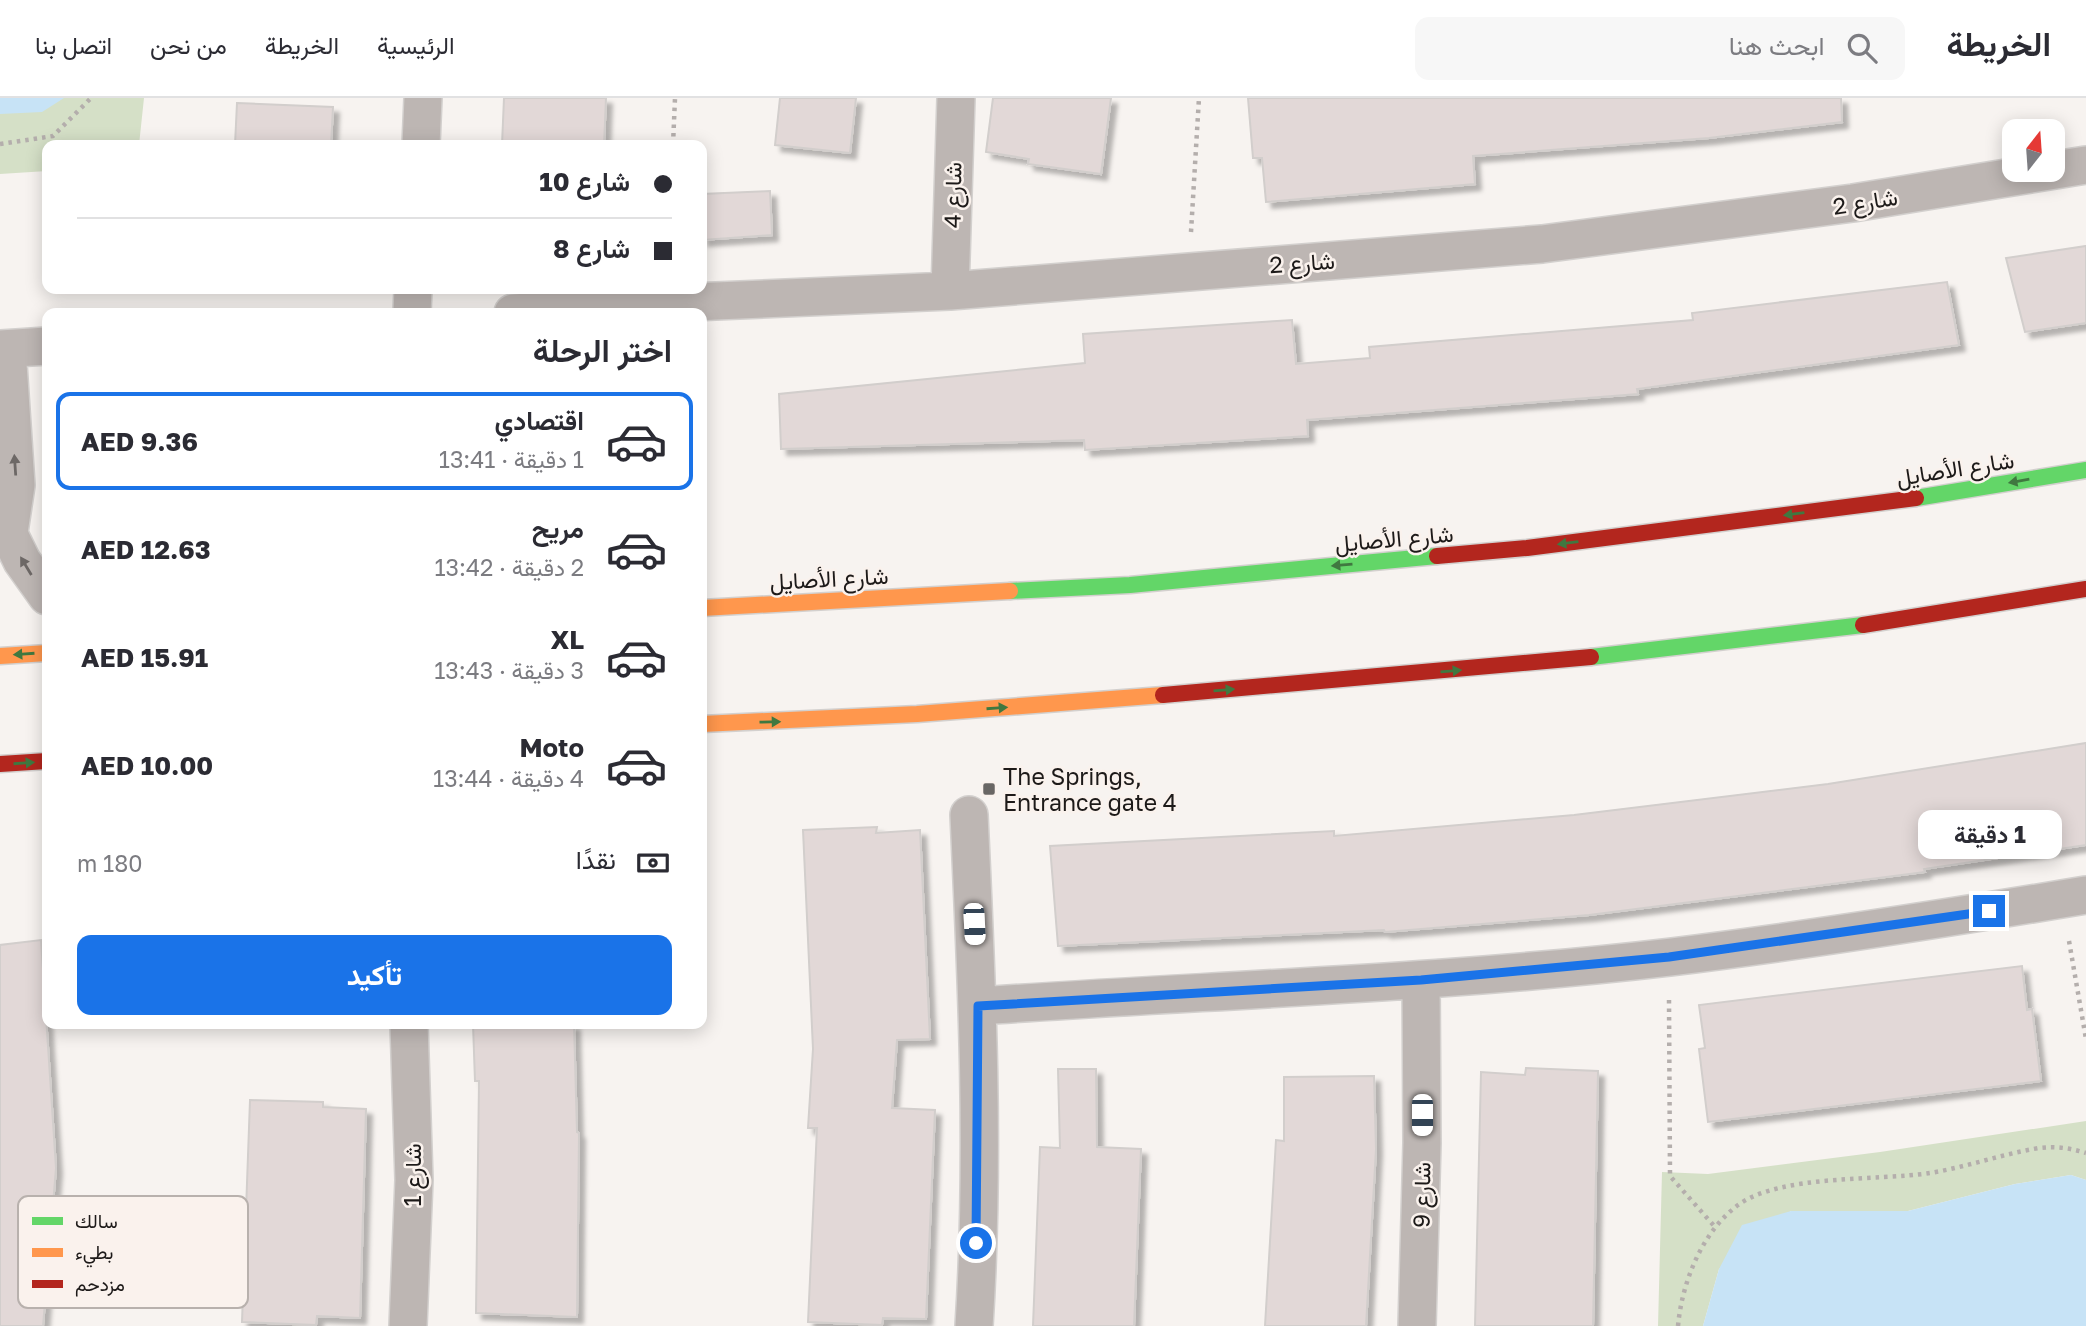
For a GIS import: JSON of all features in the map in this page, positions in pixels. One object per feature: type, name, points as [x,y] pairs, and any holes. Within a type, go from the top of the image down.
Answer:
[{"type":"main road","name":"شارع الأصايل","points":[[707,608],[1130,585],[1527,548],[1922,497],[2086,470]]},
{"type":"main road","points":[[707,723],[801,722],[1028,706],[1552,663],[1804,634],[2086,589]]},
{"type":"main road","points":[[0,656],[42,653]]},
{"type":"main road","points":[[0,764],[42,761]]},
{"type":"street","points":[[421,140],[423,98]]},
{"type":"street","name":"شارع 4","points":[[950,292],[956,98]]},
{"type":"street","name":"شارع 2","points":[[590,308],[950,292],[1542,244],[1853,203],[2086,165]]},
{"type":"street","points":[[42,345],[4,349],[16,485],[3,527],[42,589]]},
{"type":"street","points":[[969,815],[978,1006],[979,1164],[974,1326]]},
{"type":"street","points":[[978,1006],[1421,980],[1669,957],[1822,937],[2074,897]]},
{"type":"street","name":"شارع 9","points":[[1417,1326],[1422,1143],[1421,980]]},
{"type":"street","name":"شارع 1","points":[[408,1326],[414,1180],[409,1029]]},
{"type":"path","points":[[0,144],[53,135],[91,98]]},
{"type":"path","points":[[673,140],[675,98]]},
{"type":"path","points":[[1189,271],[1199,98]]},
{"type":"path","points":[[53,135],[54,140]]},
{"type":"path","points":[[2074,897],[2086,1039]]},
{"type":"path","points":[[1669,957],[1670,1176],[1715,1227]]},
{"type":"path","points":[[1678,1326],[1685,1289],[1698,1256],[1715,1227],[1739,1204],[1776,1190],[1865,1177],[1932,1172],[2039,1148],[2066,1147],[2086,1153]]},
{"type":"green space","points":[[0,98],[144,98],[140,140],[42,140],[42,171],[0,174]]},
{"type":"green space","points":[[2086,1121],[2086,1180],[2071,1175],[2015,1184],[1908,1211],[1791,1211],[1719,1269],[1703,1326],[1658,1326],[1662,1172],[1708,1174]]},
{"type":"water","points":[[0,98],[64,98],[42,112],[0,114]]},
{"type":"water","points":[[2071,1175],[2086,1180],[2086,1326],[1703,1326],[1719,1269],[1742,1225],[1791,1211],[1908,1211],[2015,1184]]},
{"type":"building","points":[[504,98],[606,98],[604,140],[502,140]]},
{"type":"building","points":[[780,98],[856,98],[850,153],[775,145]]},
{"type":"building","points":[[993,98],[1111,98],[1101,174],[1028,164],[1029,159],[986,152]]},
{"type":"building","points":[[1248,98],[1841,98],[1842,122],[1709,138],[1473,156],[1475,184],[1266,202],[1262,158],[1253,158]]},
{"type":"building","points":[[237,103],[333,107],[331,140],[235,140]]},
{"type":"building","points":[[770,191],[772,235],[707,240],[707,194]]},
{"type":"building","points":[[2086,246],[2086,323],[2025,332],[2006,258]]},
{"type":"building","points":[[1947,282],[1959,345],[1637,389],[1638,394],[1307,420],[1308,436],[1085,450],[1084,440],[781,449],[779,394],[1085,363],[1083,334],[1292,320],[1296,364],[1370,358],[1369,347],[1693,320],[1692,313]]},
{"type":"building","points":[[2086,743],[2086,845],[1924,869],[1925,872],[1589,915],[1385,932],[1058,946],[1050,846],[1334,831],[1334,836],[1574,815],[1828,784]]},
{"type":"building","points":[[877,827],[876,833],[920,830],[930,1039],[897,1040],[892,1108],[935,1110],[926,1319],[883,1318],[882,1325],[808,1322],[817,1128],[808,1128],[813,1049],[803,830]]},
{"type":"building","points":[[41,940],[42,1029],[47,1029],[56,1168],[54,1196],[18,1196],[18,1308],[44,1308],[43,1326],[0,1326],[0,945]]},
{"type":"building","points":[[2022,966],[2027,1010],[2032,1009],[2041,1081],[1708,1122],[1699,1049],[1705,1048],[1699,1005]]},
{"type":"building","points":[[473,1029],[574,1029],[579,1133],[577,1317],[476,1313],[479,1081],[475,1081]]},
{"type":"building","points":[[1526,1068],[1598,1071],[1593,1326],[1475,1326],[1481,1072],[1525,1075]]},
{"type":"building","points":[[1058,1069],[1096,1069],[1097,1147],[1141,1149],[1134,1326],[1033,1326],[1040,1147],[1060,1148]]},
{"type":"building","points":[[1374,1076],[1376,1149],[1366,1326],[1265,1326],[1276,1140],[1284,1141],[1284,1077]]},
{"type":"building","points":[[250,1100],[323,1102],[323,1107],[366,1109],[360,1318],[317,1316],[316,1325],[242,1322],[243,1308],[248,1308],[247,1196]]},
{"type":"traffic: fast","points":[[1916,498],[2086,470]]},
{"type":"traffic: fast","points":[[1010,591],[1130,585],[1437,556]]},
{"type":"traffic: fast","points":[[1591,657],[1863,625]]},
{"type":"traffic: slow","points":[[707,608],[1010,591]]},
{"type":"traffic: slow","points":[[0,656],[42,653]]},
{"type":"traffic: slow","points":[[707,724],[917,714],[1163,695]]},
{"type":"traffic: jam","points":[[1437,556],[1527,548],[1916,498]]},
{"type":"traffic: jam","points":[[1863,625],[2086,589]]},
{"type":"traffic: jam","points":[[1163,695],[1591,657]]},
{"type":"traffic: jam","points":[[0,764],[42,761]]},
{"type":"place","name":"The Springs, Entrance gate 4","points":[[989,789]]},
{"type":"route","points":[[976,1243],[979,1164],[978,1006],[1421,980],[1669,957],[1989,911]]}]
